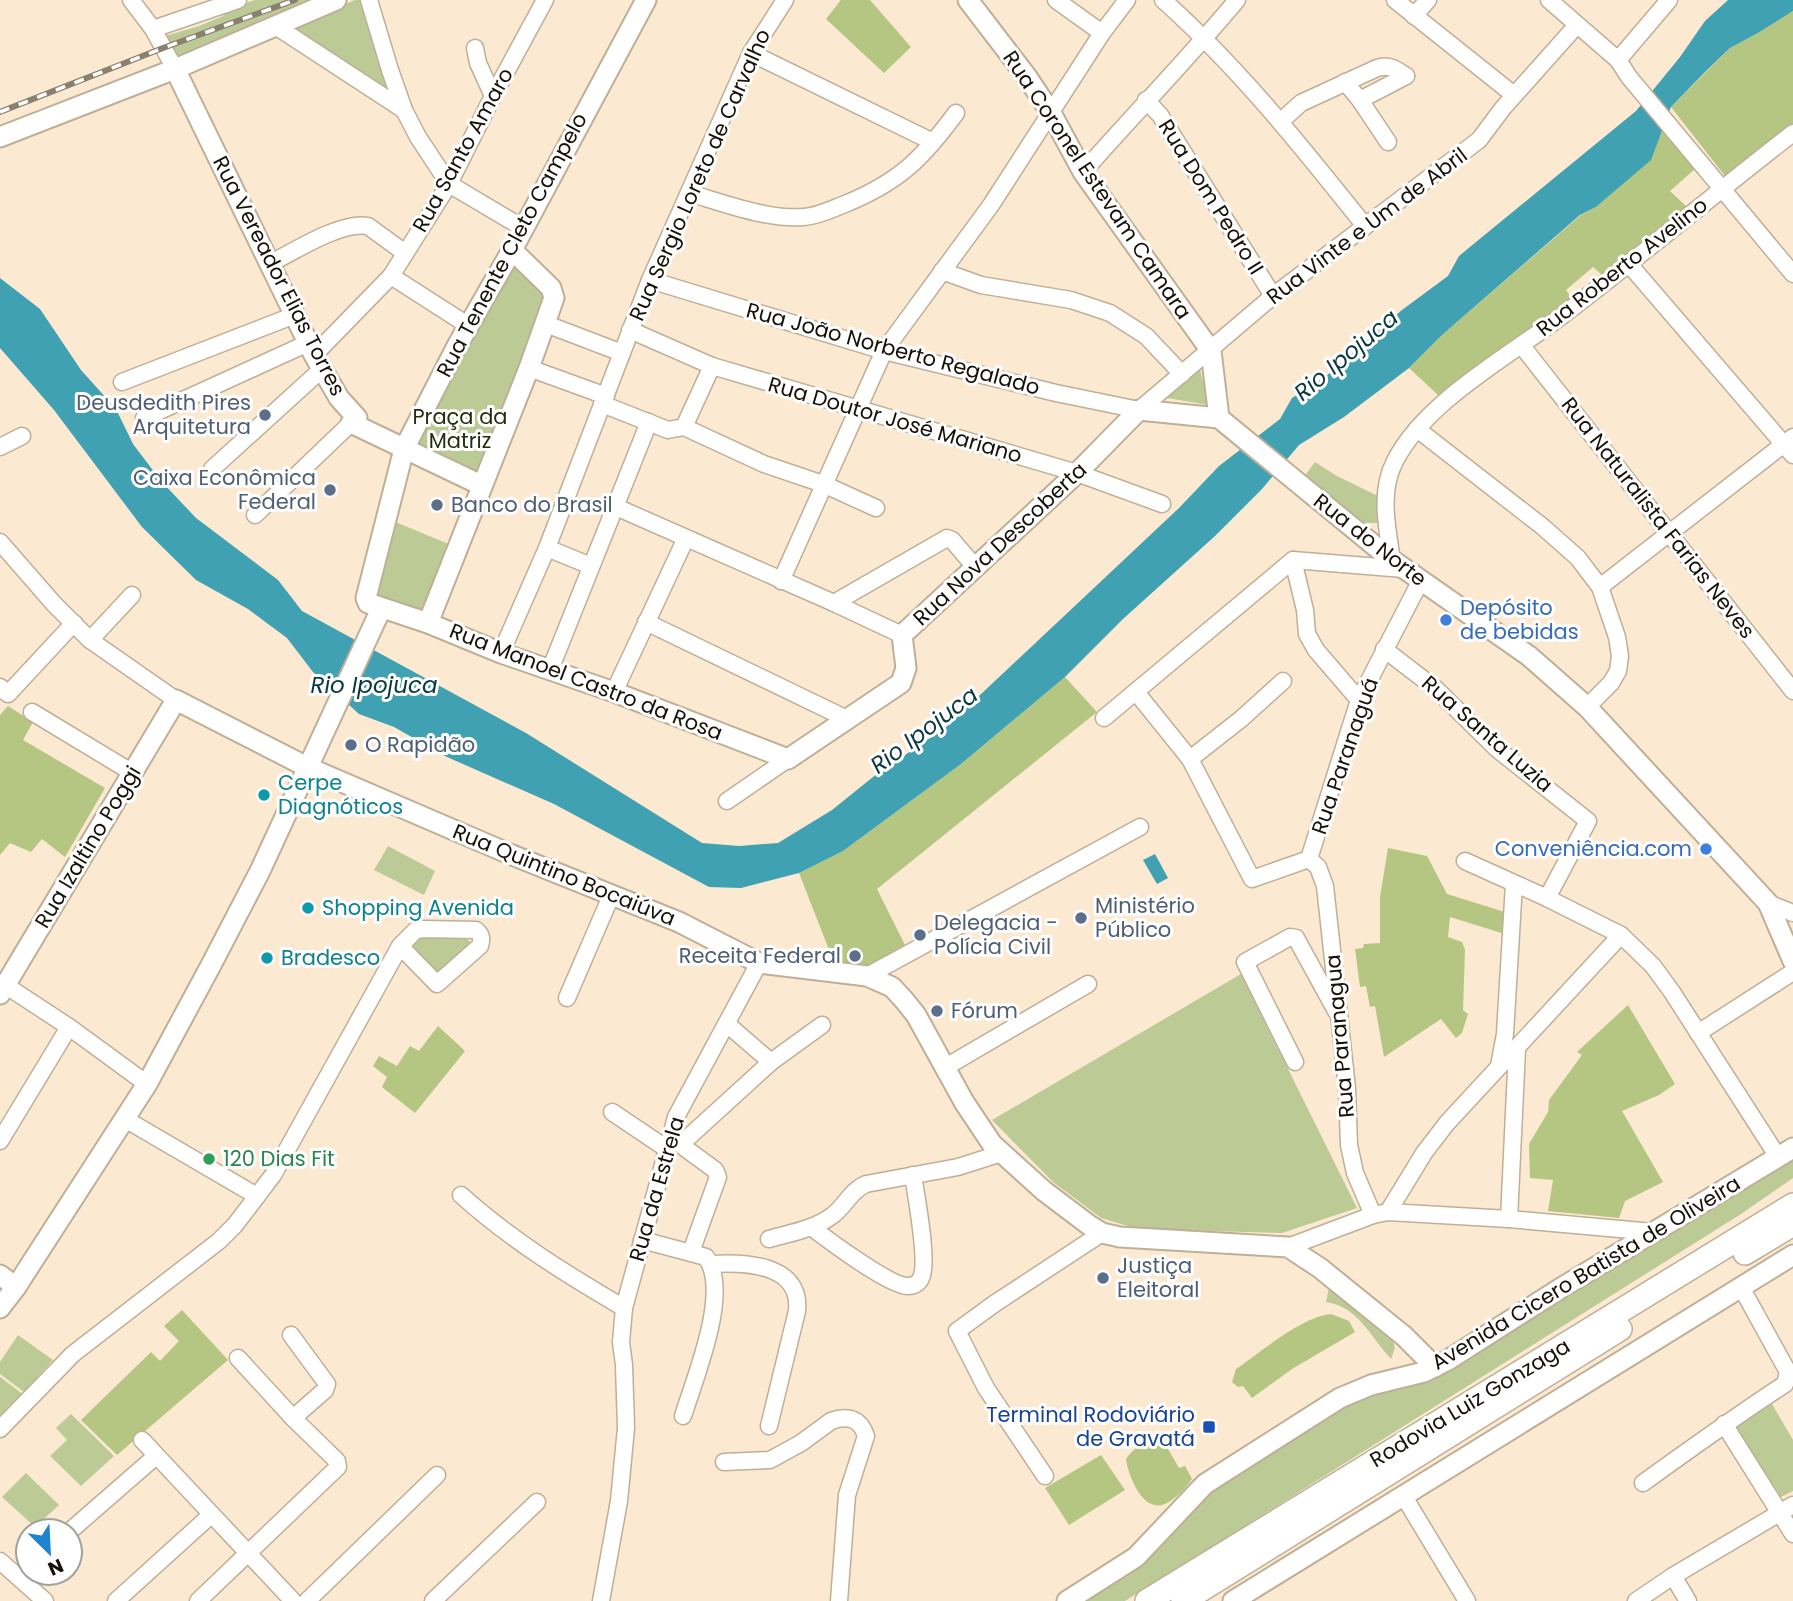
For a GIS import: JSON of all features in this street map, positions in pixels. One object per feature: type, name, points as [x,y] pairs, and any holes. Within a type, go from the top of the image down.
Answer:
[{"type":"highway","name":"Rodovia Luiz Gonzaga","points":[[1147,1601],[1793,1205]]},
{"type":"highway","name":"Rodovia Luiz Gonzaga","points":[[1183,1601],[1793,1224]]},
{"type":"main road","points":[[0,137],[175,69],[336,0]]},
{"type":"main road","name":"Rua Tenente Cleto Campelo","points":[[379,616],[366,598],[404,449],[646,0]]},
{"type":"main road","name":"Rua Coronel Estevam Camara","points":[[968,0],[1051,113],[1083,172],[1210,351],[1219,418]]},
{"type":"main road","name":"Rua Vereador Elias Torres","points":[[175,69],[315,356],[339,398],[357,418],[351,423],[481,485]]},
{"type":"main road","points":[[428,623],[554,298],[545,282],[512,250]]},
{"type":"main road","points":[[1139,410],[1219,418]]},
{"type":"main road","name":"Rua Nova Descoberta","points":[[788,759],[901,683],[906,668],[902,635],[976,568],[1139,410]]},
{"type":"main road","name":"Rua do Norte","points":[[1219,418],[1406,570],[1529,656],[1587,707],[1768,903],[1793,961]]},
{"type":"main road","points":[[0,1308],[8,1281],[125,1119],[147,1084],[239,914],[379,616]]},
{"type":"main road","name":"Rua Manoel Castro da Rosa","points":[[379,616],[428,623],[501,653],[614,692],[788,759]]},
{"type":"main road","name":"Rua Quintino Bocaiúva","points":[[176,700],[307,767],[679,922],[759,963],[867,976],[892,987],[916,1015],[944,1068],[992,1144],[1044,1191],[1102,1233],[1120,1237],[1288,1247]]},
{"type":"main road","name":"Rua Izaltino Poggi","points":[[3,989],[176,700]]},
{"type":"main road","name":"Avenida Cicero Batista de Oliveira","points":[[1067,1601],[1136,1558],[1192,1495],[1251,1453],[1340,1398],[1371,1385],[1435,1367],[1469,1348],[1561,1288],[1785,1152]]},
{"type":"main road","points":[[1288,1247],[1320,1268],[1394,1328],[1435,1367]]},
{"type":"main road","points":[[1233,1601],[1793,1255]]},
{"type":"street","points":[[131,0],[152,29],[175,69]]},
{"type":"street","points":[[152,29],[238,0]]},
{"type":"street","points":[[369,0],[404,110],[449,184],[523,228]]},
{"type":"street","name":"Rua Santo Amaro","points":[[212,469],[391,276],[449,184],[545,0]]},
{"type":"street","name":"Rua Sergio Loreto de Carvalho","points":[[501,653],[547,548],[650,280],[751,52],[785,0]]},
{"type":"street","points":[[1056,0],[1102,33]]},
{"type":"street","points":[[781,581],[884,351],[991,205],[1102,33],[1127,0]]},
{"type":"street","points":[[1163,0],[1205,39],[1281,121],[1365,226]]},
{"type":"street","points":[[1083,172],[1146,100],[1205,39],[1237,0]]},
{"type":"street","points":[[1395,0],[1514,95]]},
{"type":"street","points":[[1414,16],[1428,0]]},
{"type":"street","points":[[1618,60],[1669,0]]},
{"type":"street","points":[[1552,1],[1618,60],[1629,77],[1793,274]]},
{"type":"street","points":[[274,25],[404,110]]},
{"type":"street","name":"Rua Vinte e Um de Abril","points":[[1139,410],[1273,296],[1479,140],[1514,95],[1577,25]]},
{"type":"street","points":[[475,48],[478,63],[493,96]]},
{"type":"street","points":[[751,52],[933,142]]},
{"type":"street","points":[[1281,121],[1301,103],[1385,65],[1406,76],[1360,100]]},
{"type":"street","points":[[1345,82],[1388,142]]},
{"type":"street","name":"Rua Dom Pedro II","points":[[1146,100],[1160,115],[1273,296]]},
{"type":"street","points":[[688,193],[733,206],[794,217],[812,216],[850,202],[900,176],[956,113]]},
{"type":"street","name":"Rua Roberto Avelino","points":[[1406,570],[1385,515],[1387,483],[1393,463],[1417,429],[1458,391],[1522,346],[1793,133]]},
{"type":"street","points":[[271,263],[339,230],[361,225],[386,238],[405,253]]},
{"type":"street","points":[[1600,587],[1790,445],[1628,263]]},
{"type":"street","points":[[942,271],[981,285],[1070,300],[1110,313],[1146,336],[1182,374]]},
{"type":"street","points":[[391,276],[469,326]]},
{"type":"street","name":"Rua João Norberto Regalado","points":[[650,280],[884,351],[1056,393],[1139,410]]},
{"type":"street","points":[[122,382],[295,315]]},
{"type":"street","points":[[546,324],[622,353]]},
{"type":"street","name":"Rua Doutor José Mariano","points":[[630,330],[712,366],[1077,472],[1162,504]]},
{"type":"street","name":"Rua Naturalista Farias Neves","points":[[1522,346],[1793,691]]},
{"type":"street","points":[[144,418],[315,356]]},
{"type":"street","points":[[684,426],[712,366]]},
{"type":"street","points":[[529,368],[668,430],[684,426],[764,464],[823,484],[876,508]]},
{"type":"street","points":[[550,670],[649,422]]},
{"type":"street","points":[[256,515],[351,423]]},
{"type":"street","points":[[1417,429],[1543,527],[1578,558],[1600,587],[1617,637],[1620,656],[1618,671],[1611,683],[1587,707]]},
{"type":"street","points":[[0,447],[22,436]]},
{"type":"street","points":[[616,507],[902,635]]},
{"type":"street","points":[[614,692],[687,538]]},
{"type":"street","points":[[834,603],[943,539],[950,538],[976,568]]},
{"type":"street","points":[[0,542],[90,640],[176,700]]},
{"type":"street","points":[[547,548],[592,566]]},
{"type":"street","points":[[1104,718],[1293,560],[1406,570]]},
{"type":"street","points":[[1293,560],[1306,610],[1307,634],[1332,671],[1359,700]]},
{"type":"street","name":"Rua Paranaguá","points":[[1309,859],[1359,700],[1384,649],[1406,570]]},
{"type":"street","points":[[90,640],[132,595]]},
{"type":"street","points":[[646,622],[846,719]]},
{"type":"street","points":[[0,687],[8,694],[74,623]]},
{"type":"street","name":"Rua Santa Luzia","points":[[1384,649],[1416,671],[1497,749],[1588,821],[1547,898]]},
{"type":"street","points":[[1190,759],[1241,719],[1283,681]]},
{"type":"street","points":[[1136,692],[1190,759],[1252,879],[1309,859]]},
{"type":"street","points":[[32,712],[133,773]]},
{"type":"street","points":[[727,801],[788,759]]},
{"type":"street","points":[[867,976],[1140,827]]},
{"type":"street","name":"Rua Paranagua","points":[[1309,859],[1318,867],[1325,886],[1347,1088],[1349,1145],[1355,1173],[1381,1213]]},
{"type":"street","points":[[1465,861],[1621,935],[1653,966],[1785,1152]]},
{"type":"street","points":[[1499,1066],[1505,1034],[1514,884]]},
{"type":"street","points":[[567,998],[611,895]]},
{"type":"street","points":[[1768,903],[1793,913]]},
{"type":"street","points":[[0,1429],[73,1354],[219,1241],[235,1225],[273,1175],[400,946],[416,930],[424,929],[475,930],[481,934],[482,940],[480,946],[437,984],[400,946]]},
{"type":"street","points":[[1381,1213],[1435,1137],[1621,935]]},
{"type":"street","points":[[1295,1062],[1245,965],[1249,958],[1290,937],[1296,938],[1339,1017]]},
{"type":"street","name":"Rua da Estrela","points":[[601,1601],[619,1501],[626,1428],[621,1342],[624,1308],[672,1143],[676,1116],[759,963]]},
{"type":"street","points":[[1698,1033],[1793,972]]},
{"type":"street","points":[[944,1068],[1088,984]]},
{"type":"street","points":[[3,989],[69,1027],[147,1084]]},
{"type":"street","points":[[727,1024],[771,1062]]},
{"type":"street","points":[[672,1143],[771,1062],[822,1026]]},
{"type":"street","points":[[0,1141],[69,1027]]},
{"type":"street","points":[[1509,1219],[1517,1049]]},
{"type":"street","points":[[612,1112],[672,1143],[715,1170],[718,1177],[691,1252]]},
{"type":"street","points":[[125,1119],[257,1196]]},
{"type":"street","points":[[769,1239],[811,1227],[834,1214],[860,1186],[958,1167],[1002,1153]]},
{"type":"street","points":[[811,1227],[875,1271],[905,1286],[914,1285],[922,1277],[923,1259],[913,1175]]},
{"type":"street","points":[[461,1195],[507,1234],[563,1273],[624,1308]]},
{"type":"street","points":[[1288,1247],[1381,1213],[1509,1219],[1653,1232]]},
{"type":"street","points":[[1045,1476],[986,1388],[957,1331],[1102,1233]]},
{"type":"street","points":[[642,1240],[706,1257],[711,1264],[715,1281],[713,1313],[683,1416]]},
{"type":"street","points":[[711,1264],[741,1262],[770,1269],[790,1284],[795,1293],[797,1311],[769,1426]]},
{"type":"street","points":[[1643,1483],[1785,1384],[1788,1378],[1788,1372],[1741,1287]]},
{"type":"street","points":[[291,1335],[327,1384],[325,1390],[293,1418]]},
{"type":"street","points":[[198,1601],[338,1470],[337,1461],[293,1418],[238,1357]]},
{"type":"street","points":[[724,1462],[770,1460],[839,1418],[854,1419],[860,1425],[866,1436],[846,1494],[839,1601]]},
{"type":"street","points":[[1724,1424],[1786,1509],[1793,1534]]},
{"type":"street","points":[[142,1440],[293,1601]]},
{"type":"street","points":[[84,1519],[156,1455]]},
{"type":"street","points":[[307,1601],[437,1475]]},
{"type":"street","points":[[1403,1495],[1462,1599]]},
{"type":"street","points":[[433,1601],[537,1502]]},
{"type":"street","points":[[1636,1601],[1672,1576],[1786,1509]]},
{"type":"street","points":[[116,1601],[211,1515]]},
{"type":"street","points":[[1672,1576],[1688,1601]]},
{"type":"street","points":[[34,1587],[46,1601]]},
{"type":"green space","points":[[255,0],[317,0],[179,61],[165,36],[199,26],[223,16],[227,9]]},
{"type":"green space","points":[[355,0],[364,0],[395,99],[287,28]]},
{"type":"green space","points":[[841,0],[870,0],[911,47],[884,73],[826,19]]},
{"type":"green space","points":[[1793,11],[1793,124],[1725,176],[1671,107],[1730,48]]},
{"type":"green space","points":[[1662,131],[1695,169],[1670,191],[1688,208],[1601,274],[1593,267],[1566,290],[1572,298],[1438,395],[1409,368],[1442,335],[1581,215],[1596,207],[1650,160]]},
{"type":"green space","name":"Praça da Matriz","points":[[513,261],[542,289],[546,298],[477,476],[413,446]]},
{"type":"green space","points":[[1200,369],[1209,405],[1167,398]]},
{"type":"green space","points":[[1315,462],[1384,499],[1384,508],[1378,523],[1362,523],[1304,477]]},
{"type":"green space","points":[[393,521],[451,545],[424,616],[372,597]]},
{"type":"green space","points":[[1065,677],[1097,712],[877,889],[907,949],[867,969],[833,960],[799,873],[843,851],[961,764]]},
{"type":"green space","points":[[8,706],[33,722],[23,740],[105,788],[65,857],[42,839],[31,852],[10,843],[0,855],[0,715]]},
{"type":"green space","points":[[388,846],[435,871],[424,895],[374,870]]},
{"type":"green space","points":[[1388,848],[1427,856],[1447,894],[1508,913],[1508,935],[1450,917],[1448,937],[1462,942],[1465,950],[1463,1010],[1468,1014],[1462,1033],[1456,1038],[1441,1019],[1384,1057],[1375,1006],[1370,1007],[1366,986],[1360,987],[1355,949],[1363,948],[1364,944],[1380,943],[1380,897]]},
{"type":"green space","points":[[427,933],[462,934],[473,945],[440,974],[412,946]]},
{"type":"green space","points":[[1241,974],[1357,1208],[1282,1233],[1138,1229],[1101,1218],[1053,1182],[992,1120]]},
{"type":"green space","points":[[1628,1005],[1675,1084],[1659,1095],[1622,1111],[1663,1182],[1625,1201],[1619,1218],[1548,1211],[1553,1180],[1530,1178],[1529,1144],[1548,1112],[1549,1100],[1582,1055],[1577,1052]]},
{"type":"green space","points":[[438,1026],[465,1051],[415,1113],[382,1087],[387,1077],[373,1066],[379,1056],[397,1066],[410,1046],[419,1051]]},
{"type":"green space","points":[[1793,1158],[1793,1178],[1741,1214],[1156,1582],[1125,1601],[1083,1601],[1147,1560],[1163,1545],[1186,1515],[1218,1485],[1350,1403],[1377,1391],[1420,1383],[1452,1368]]},
{"type":"green space","points":[[1329,1288],[1392,1337],[1395,1348],[1391,1359],[1356,1316],[1326,1302]]},
{"type":"green space","points":[[182,1310],[228,1360],[117,1455],[81,1420],[151,1352],[160,1361],[179,1341],[164,1326]]},
{"type":"green space","points":[[1331,1314],[1349,1321],[1355,1332],[1292,1369],[1252,1398],[1243,1386],[1238,1387],[1232,1382],[1236,1369],[1282,1336],[1307,1321]]},
{"type":"green space","points":[[18,1335],[53,1360],[24,1392],[0,1374],[0,1362]]},
{"type":"green space","points":[[0,1377],[24,1395],[0,1422]]},
{"type":"green space","points":[[1772,1404],[1793,1440],[1793,1491],[1781,1497],[1733,1427]]},
{"type":"green space","points":[[71,1414],[114,1456],[81,1486],[50,1456],[67,1440],[56,1428]]},
{"type":"green space","points":[[1160,1435],[1179,1468],[1185,1466],[1192,1479],[1170,1501],[1155,1505],[1142,1497],[1137,1490],[1126,1459],[1141,1444]]},
{"type":"green space","points":[[1101,1455],[1125,1490],[1069,1525],[1045,1488]]},
{"type":"green space","points":[[26,1473],[59,1505],[46,1517],[24,1517],[2,1497]]},
{"type":"water","name":"Rio Ipojuca","points":[[1728,0],[1793,0],[1793,11],[1730,48],[1671,107],[1651,160],[1596,207],[1580,215],[1442,335],[1409,368],[1344,417],[1299,445],[1262,489],[1215,536],[1123,619],[1065,677],[961,764],[843,851],[799,873],[741,888],[709,887],[554,804],[447,757],[394,727],[359,714],[313,672],[287,638],[248,609],[196,580],[142,527],[54,410],[0,348],[0,278],[40,309],[81,370],[116,409],[133,444],[161,481],[196,518],[278,580],[302,611],[526,733],[702,843],[739,846],[778,843],[832,810],[873,777],[946,727],[1179,508],[1219,466],[1280,419],[1292,398],[1324,378],[1402,310],[1448,276],[1459,256],[1636,111],[1705,21]]},
{"type":"water","points":[[1155,854],[1168,878],[1157,884],[1143,860]]},
{"type":"railway","points":[[0,112],[295,0]]},
{"type":"place","name":"Deusdedith Pires Arquitetura","points":[[265,415]]},
{"type":"place","name":"Caixa Econômica Federal","points":[[330,490]]},
{"type":"place","name":"Banco do Brasil","points":[[437,505]]},
{"type":"place","name":"Depósito de bebidas","points":[[1446,620]]},
{"type":"place","name":"O Rapidão","points":[[351,745]]},
{"type":"place","name":"Cerpe Diagnóticos","points":[[264,795]]},
{"type":"place","name":"Conveniência.com","points":[[1706,849]]},
{"type":"place","name":"Shopping Avenida","points":[[308,908]]},
{"type":"place","name":"Ministério Público","points":[[1081,918]]},
{"type":"place","name":"Delegacia - Polícia Civil","points":[[920,935]]},
{"type":"place","name":"Receita Federal","points":[[855,956]]},
{"type":"place","name":"Bradesco","points":[[267,958]]},
{"type":"place","name":"Fórum","points":[[937,1011]]},
{"type":"place","name":"120 Dias Fit","points":[[209,1159]]},
{"type":"place","name":"Justiça Eleitoral","points":[[1103,1278]]},
{"type":"place","name":"Terminal Rodoviário de Gravatá","points":[[1209,1427]]}]
